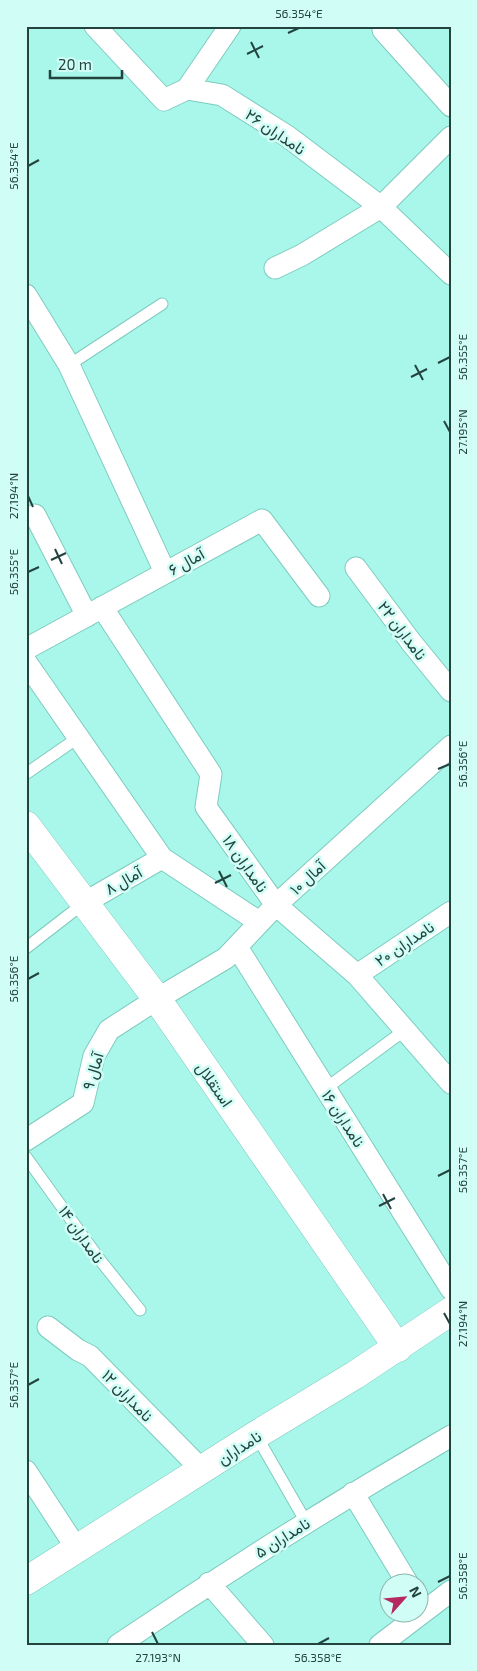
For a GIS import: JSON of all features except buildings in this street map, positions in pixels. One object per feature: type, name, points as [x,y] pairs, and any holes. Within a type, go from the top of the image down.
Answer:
[{"type":"street","points":[[95,26],[164,100],[186,89],[230,26]]},
{"type":"street","points":[[383,30],[451,106]]},
{"type":"street","name":"نامداران ۲۶","points":[[186,89],[222,95],[288,136],[382,208],[451,274]]},
{"type":"street","points":[[275,268],[382,208],[451,137]]},
{"type":"street","points":[[26,295],[69,365],[165,572]]},
{"type":"street","name":"نامداران ۱۸","points":[[35,515],[94,611],[211,774],[206,807],[276,906],[357,974],[451,1083]]},
{"type":"street","name":"آمال ۶","points":[[26,649],[262,520],[319,596]]},
{"type":"street","name":"نامداران ۲۲","points":[[356,568],[411,642],[451,691]]},
{"type":"street","points":[[26,662],[162,858],[259,922]]},
{"type":"street","name":"آمال ۱۰","points":[[157,999],[226,958],[259,922],[451,746]]},
{"type":"street","name":"استقلال","points":[[26,824],[157,999],[398,1348]]},
{"type":"street","name":"آمال ۸","points":[[84,902],[162,858]]},
{"type":"street","name":"نامداران ۲۰","points":[[357,974],[451,912]]},
{"type":"street","name":"نامداران ۱۶","points":[[236,947],[451,1289]]},
{"type":"street","name":"آمال ۹","points":[[26,1140],[83,1103],[94,1056],[109,1030],[157,999]]},
{"type":"street","name":"نامداران","points":[[26,1581],[256,1435],[398,1348],[451,1311]]},
{"type":"street","name":"نامداران ۱۲","points":[[48,1328],[78,1350],[90,1356],[202,1470]]},
{"type":"street","name":"نامداران ۵","points":[[118,1645],[209,1583],[306,1522],[451,1436]]},
{"type":"street","points":[[26,1471],[77,1549]]},
{"type":"street","points":[[353,1493],[402,1574]]},
{"type":"street","points":[[209,1583],[264,1645]]},
{"type":"street","points":[[430,1602],[451,1591]]},
{"type":"street","points":[[380,1645],[403,1624]]},
{"type":"lane","points":[[69,365],[162,304]]},
{"type":"lane","points":[[27,773],[79,737]]},
{"type":"lane","points":[[26,948],[84,902]]},
{"type":"lane","points":[[325,1089],[405,1030]]},
{"type":"lane","name":"نامداران ۱۴","points":[[26,1157],[100,1260],[140,1310]]},
{"type":"lane","points":[[256,1435],[306,1522]]}]
